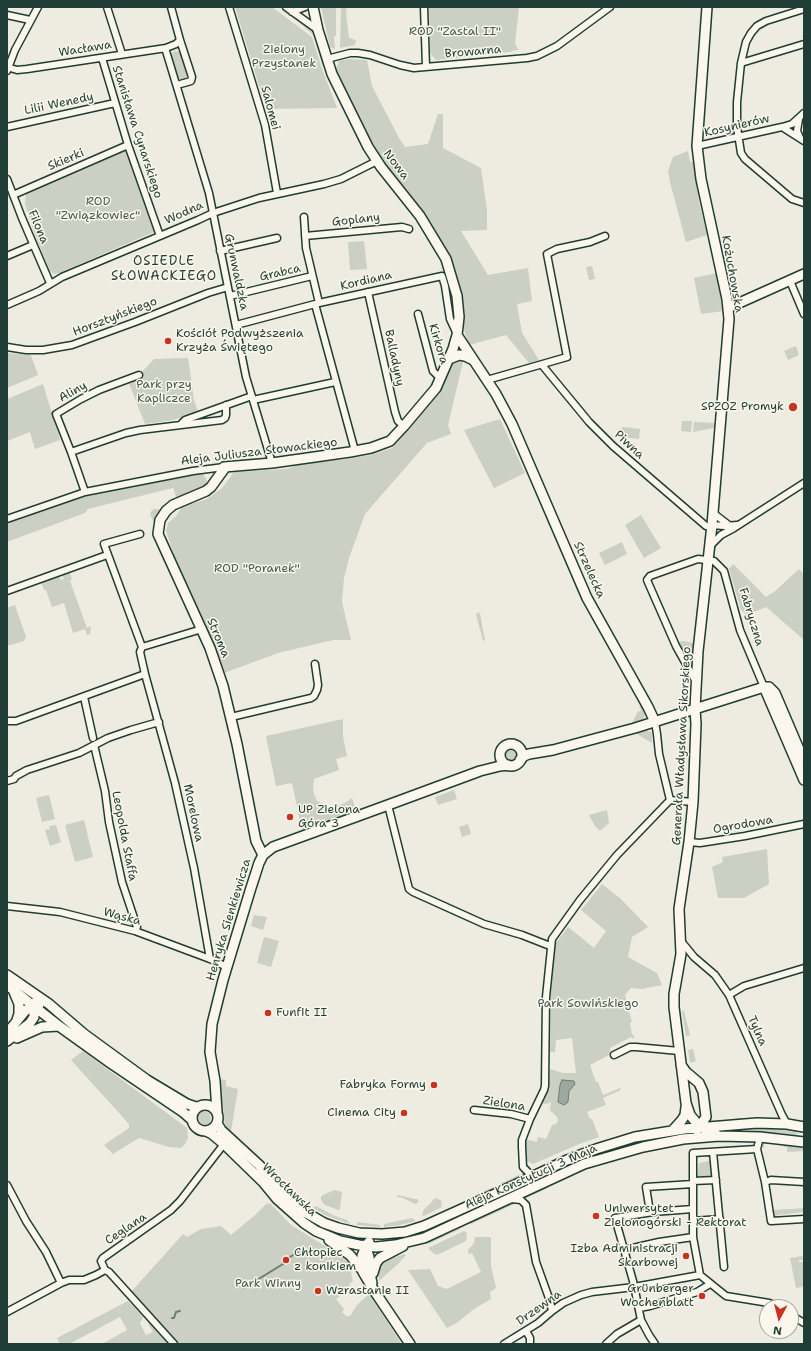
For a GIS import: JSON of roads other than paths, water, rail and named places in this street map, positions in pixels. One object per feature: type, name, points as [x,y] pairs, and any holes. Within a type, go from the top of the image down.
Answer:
[{"type":"main road","name":"Nowa","points":[[313,7],[327,59],[337,85],[354,121],[377,161],[420,216],[446,259],[457,300],[459,317],[457,335]]},
{"type":"main road","name":"Kożuchowska","points":[[707,7],[697,146],[702,179],[727,296],[729,319],[710,546]]},
{"type":"main road","points":[[728,308],[804,274]]},
{"type":"main road","points":[[727,296],[733,300],[746,301]]},
{"type":"main road","name":"Aleja Juliusza Słowackiego","points":[[224,467],[272,463],[355,451],[387,443],[395,438],[436,388],[449,359],[457,335]]},
{"type":"main road","name":"Strzelecka","points":[[457,335],[487,380],[507,414],[522,444],[590,603],[655,722]]},
{"type":"main road","points":[[449,359],[459,355],[473,360]]},
{"type":"main road","name":"Stroma","points":[[224,467],[211,487],[206,491],[173,505],[166,511],[160,520],[158,534],[202,629],[220,674],[231,717],[256,841],[263,855]]},
{"type":"main road","name":"Generała Władysława Sikorskiego","points":[[710,546],[700,630],[695,709],[696,724],[693,802],[690,842],[679,909],[681,941],[674,994],[674,1007],[686,1103],[690,1115],[700,1127],[719,1136]]},
{"type":"main road","points":[[566,746],[528,748],[508,745],[503,748],[500,754],[503,762],[508,765],[516,764],[524,756],[529,754],[553,750],[655,722],[764,686]]},
{"type":"main road","name":"Fabryczna","points":[[764,686],[769,687],[775,693],[804,761]]},
{"type":"main road","name":"Fabryczna","points":[[764,686],[804,780]]},
{"type":"main road","points":[[517,746],[521,751],[520,760]]},
{"type":"main road","name":"Henryka Sienkiewicza","points":[[480,771],[489,766],[500,754]]},
{"type":"main road","name":"Henryka Sienkiewicza","points":[[217,1112],[215,1082],[210,1052],[210,1040],[214,1017],[227,967],[259,863],[263,855],[273,847],[480,771],[508,765]]},
{"type":"main road","points":[[7,975],[49,1004],[84,1034],[138,1074],[187,1104],[211,1106],[217,1112],[217,1123],[213,1129],[206,1132],[197,1129],[192,1120],[183,1112],[59,1026],[10,987]]},
{"type":"main road","points":[[7,1042],[30,1023],[34,1017],[34,1001],[24,986]]},
{"type":"main road","points":[[10,987],[20,1004],[19,1014],[15,1023]]},
{"type":"main road","points":[[7,1033],[26,1010],[34,1006],[49,1004]]},
{"type":"main road","points":[[7,1042],[37,1028],[59,1026]]},
{"type":"main road","points":[[681,1066],[701,1087],[706,1107],[706,1117],[700,1127],[688,1139]]},
{"type":"main road","points":[[192,1120],[193,1112],[210,1097],[215,1082]]},
{"type":"main road","points":[[673,1130],[678,1126],[684,1115],[686,1103]]},
{"type":"main road","points":[[706,1117],[718,1126]]},
{"type":"main road","name":"Wrocławska","points":[[217,1123],[221,1130],[259,1165],[287,1198],[303,1211],[324,1223],[353,1232],[370,1234]]},
{"type":"main road","name":"Aleja Konstytucji 3 Maja","points":[[370,1234],[405,1232],[424,1226],[596,1149],[635,1137],[673,1130],[757,1123],[802,1126]]},
{"type":"main road","points":[[802,1126],[802,1142]]},
{"type":"main road","name":"Wrocławska","points":[[206,1132],[212,1134],[224,1144],[297,1218],[316,1231],[340,1241],[366,1246]]},
{"type":"main road","name":"Aleja Konstytucji 3 Maja","points":[[366,1246],[383,1246],[408,1243],[431,1235],[578,1167],[643,1147],[688,1139],[719,1136],[760,1137],[802,1142]]},
{"type":"main road","points":[[596,1149],[599,1160]]},
{"type":"main road","points":[[316,1231],[350,1255],[357,1262],[410,1344]]},
{"type":"main road","name":"Wrocławska","points":[[353,1232],[366,1246]]},
{"type":"main road","points":[[363,1272],[361,1260],[366,1246],[382,1234]]},
{"type":"main road","points":[[373,1285],[374,1268],[380,1258],[408,1243]]},
{"type":"main road","points":[[366,1246],[373,1285]]},
{"type":"street","points":[[7,69],[30,20],[38,7]]},
{"type":"street","name":"Stanisława Cynarskiego","points":[[107,7],[122,54]]},
{"type":"street","points":[[171,7],[192,77],[191,80],[177,85]]},
{"type":"street","name":"Salomei","points":[[229,7],[265,125],[277,193]]},
{"type":"street","points":[[286,7],[318,30]]},
{"type":"street","points":[[292,12],[305,7]]},
{"type":"street","points":[[424,7],[426,67]]},
{"type":"street","name":"Browarna","points":[[327,59],[350,53],[358,53],[407,67],[426,67],[527,58],[537,56],[557,46],[610,7]]},
{"type":"street","points":[[804,9],[766,21],[757,26],[751,33],[746,42],[741,63],[737,102],[737,128],[741,153],[748,162],[792,198],[804,203]]},
{"type":"street","points":[[7,15],[30,20]]},
{"type":"street","points":[[166,48],[176,44],[180,40]]},
{"type":"street","points":[[741,63],[804,44]]},
{"type":"street","name":"Wacława","points":[[7,69],[27,70],[166,48]]},
{"type":"street","name":"Grunwaldzka","points":[[166,48],[209,193],[246,377],[272,463]]},
{"type":"street","name":"Stanisława Cynarskiego","points":[[102,58],[128,145],[160,236]]},
{"type":"street","name":"Lilii Wenedy","points":[[7,126],[115,103]]},
{"type":"street","name":"Kosynierów","points":[[697,146],[792,124],[799,119],[804,112]]},
{"type":"street","name":"Kosynierów","points":[[799,119],[798,131],[802,140]]},
{"type":"street","name":"Kosynierów","points":[[782,127],[802,140]]},
{"type":"street","name":"Skierki","points":[[13,195],[128,145]]},
{"type":"street","name":"Wodna","points":[[7,305],[39,290],[50,283],[213,213],[277,193],[324,184],[341,178],[377,161]]},
{"type":"street","name":"Filona","points":[[7,179],[50,283]]},
{"type":"street","points":[[304,218],[305,236],[316,304],[335,382],[355,451]]},
{"type":"street","name":"Goplany","points":[[305,236],[402,226],[410,229]]},
{"type":"street","points":[[487,380],[567,358],[547,254],[557,249],[590,242],[605,236]]},
{"type":"street","points":[[220,251],[277,238]]},
{"type":"street","points":[[7,256],[33,245]]},
{"type":"street","name":"Grabca","points":[[230,296],[312,276]]},
{"type":"street","name":"Kordiana","points":[[236,325],[316,304],[442,276],[450,319],[457,335]]},
{"type":"street","points":[[790,281],[804,314]]},
{"type":"street","name":"Horsztyńskiego","points":[[7,347],[26,350],[43,350],[72,345],[128,325],[208,292],[228,287]]},
{"type":"street","name":"Balladyny","points":[[368,292],[395,412],[398,421],[404,426]]},
{"type":"street","name":"Kirkora","points":[[418,314],[434,371],[440,378]]},
{"type":"street","name":"Piwna","points":[[542,365],[590,422],[613,446],[706,526],[712,528]]},
{"type":"street","name":"Aliny","points":[[71,452],[56,414],[99,390],[139,375]]},
{"type":"street","points":[[181,424],[184,420],[226,405],[252,398],[335,382]]},
{"type":"street","points":[[85,492],[71,452],[126,433],[181,424],[222,420],[226,415],[226,405]]},
{"type":"street","name":"Aleja Juliusza Słowackiego","points":[[7,519],[85,492],[205,469],[224,467]]},
{"type":"street","points":[[205,469],[212,476],[213,480],[211,487]]},
{"type":"street","points":[[710,546],[716,539],[726,532],[804,483]]},
{"type":"street","points":[[713,513],[730,526]]},
{"type":"street","points":[[712,528],[739,525]]},
{"type":"street","points":[[712,528],[726,532]]},
{"type":"street","points":[[7,591],[107,555],[104,544],[140,534]]},
{"type":"street","name":"Morelowa","points":[[107,555],[142,647],[140,652],[145,674],[175,783],[194,868],[210,959]]},
{"type":"street","points":[[697,683],[676,646],[647,580],[650,576],[698,559],[708,560]]},
{"type":"street","name":"Fabryczna","points":[[708,560],[714,561],[724,571],[740,630],[764,686]]},
{"type":"street","points":[[142,647],[202,629]]},
{"type":"street","points":[[231,717],[311,698],[314,696],[318,685],[315,664]]},
{"type":"street","points":[[7,721],[16,721],[145,674]]},
{"type":"street","points":[[84,697],[93,738]]},
{"type":"street","points":[[7,781],[14,779],[16,776],[27,770],[79,753],[94,745],[131,730],[159,722]]},
{"type":"street","name":"Strzelecka","points":[[655,722],[659,754],[670,800]]},
{"type":"street","name":"Leopolda Staffa","points":[[94,745],[107,802],[109,825],[126,897],[136,927],[135,931]]},
{"type":"street","points":[[535,1175],[525,1170],[522,1164],[522,1140],[544,1090],[546,997],[550,946],[552,939],[569,914],[617,855],[670,800],[693,802]]},
{"type":"street","points":[[388,805],[409,889],[484,924],[522,935],[550,946]]},
{"type":"street","name":"Ogrodowa","points":[[690,842],[728,839],[803,825]]},
{"type":"street","name":"Wąska","points":[[7,906],[60,912],[135,931],[210,959],[227,967]]},
{"type":"street","name":"Tylna","points":[[681,941],[694,957],[715,975],[729,995],[787,1124]]},
{"type":"street","points":[[680,957],[694,957]]},
{"type":"street","points":[[729,995],[744,986],[804,968]]},
{"type":"street","points":[[614,1055],[630,1047],[679,1051]]},
{"type":"street","name":"Zielona","points":[[474,1110],[511,1114],[530,1119]]},
{"type":"street","points":[[760,1137],[757,1149],[765,1182],[771,1221],[804,1218]]},
{"type":"street","name":"Ceglana","points":[[105,1270],[101,1261],[103,1258],[171,1210],[180,1201],[224,1144]]},
{"type":"street","points":[[757,1149],[693,1153],[693,1237],[700,1275],[724,1296],[759,1302]]},
{"type":"street","points":[[713,1152],[724,1267]]},
{"type":"street","points":[[650,1212],[646,1187],[716,1180]]},
{"type":"street","points":[[765,1182],[771,1180],[804,1182]]},
{"type":"street","points":[[7,1185],[26,1221],[46,1252],[61,1283]]},
{"type":"street","points":[[508,1200],[520,1200],[526,1205],[536,1262],[550,1301],[552,1311]]},
{"type":"street","points":[[655,1344],[641,1320],[634,1287],[615,1218],[650,1212],[693,1209]]},
{"type":"street","points":[[693,1221],[720,1219]]},
{"type":"street","points":[[624,1250],[659,1242],[693,1237]]},
{"type":"street","points":[[7,1312],[61,1283],[69,1280],[84,1280],[96,1276],[105,1270],[109,1272],[174,1344]]},
{"type":"street","name":"Drzewna","points":[[504,1344],[538,1323],[552,1311],[571,1299],[592,1292],[634,1287],[700,1275]]},
{"type":"street","points":[[639,1308],[697,1292],[710,1284]]},
{"type":"street","points":[[606,1344],[617,1335],[641,1320]]},
{"type":"street","points":[[526,1331],[530,1338],[530,1344]]},
{"type":"waterway","points":[[290,1257],[303,1249]]},
{"type":"waterway","points":[[244,1288],[283,1264]]},
{"type":"waterway","points":[[172,1318],[174,1318],[176,1312],[180,1311]]},
{"type":"place","name":"Kościół Podwyższenia Krzyża Świętego","points":[[168,341]]},
{"type":"place","name":"SPZOZ Promyk","points":[[793,407]]},
{"type":"place","name":"UP Zielona Góra 3","points":[[290,817]]},
{"type":"place","name":"Funfit II","points":[[268,1013]]},
{"type":"place","name":"Fabryka Formy","points":[[434,1085]]},
{"type":"place","name":"Cinema City","points":[[404,1113]]},
{"type":"place","name":"Uniwersytet Zielonogórski - Rektorat","points":[[596,1216]]},
{"type":"place","name":"Izba Administracji Skarbowej","points":[[686,1256]]},
{"type":"place","name":"Chłopiec z konikiem","points":[[286,1260]]},
{"type":"place","name":"Wzrastanie II","points":[[318,1291]]},
{"type":"place","name":"Grünberger Wochenblatt","points":[[702,1296]]},
{"type":"district","name":"OSIEDLE SŁOWACKIEGO","points":[[164,270]]},
{"type":"park label","name":"ROD \"Zastal II\"","points":[[455,32]]},
{"type":"park label","name":"Zielony Przystanek","points":[[284,57]]},
{"type":"park label","name":"ROD \"Związkowiec\"","points":[[98,209]]},
{"type":"park label","name":"Park przy Kapliczce","points":[[164,392]]},
{"type":"park label","name":"ROD \"Poranek\"","points":[[257,569]]},
{"type":"park label","name":"Park Sowińskiego","points":[[588,1004]]},
{"type":"park label","name":"Park Winny","points":[[268,1284]]}]
